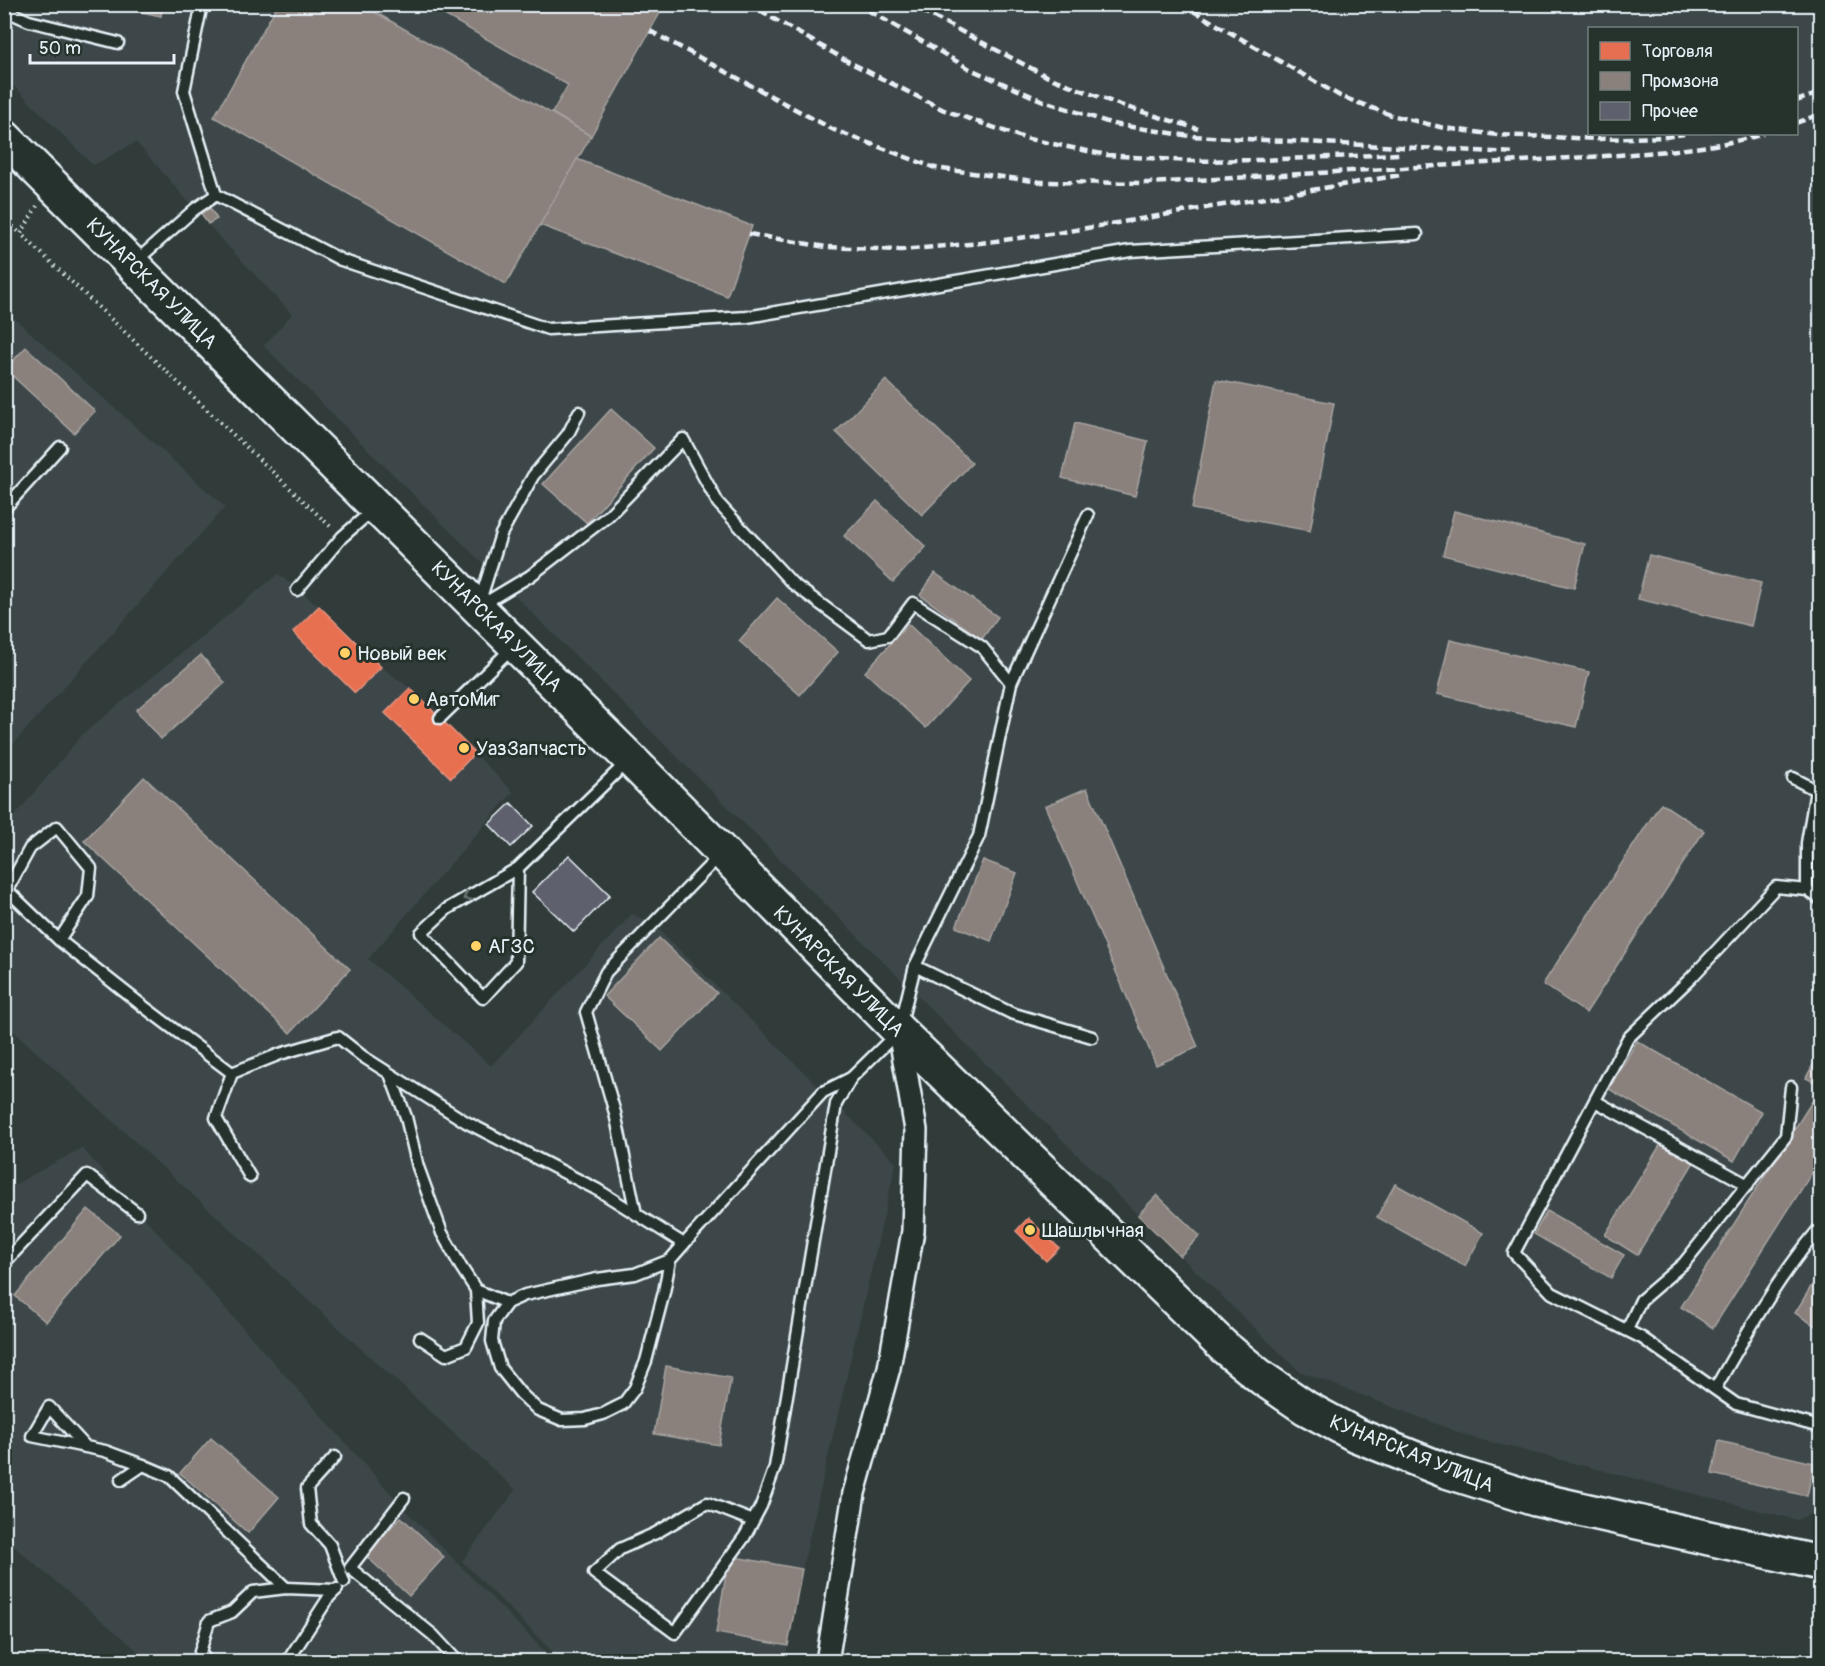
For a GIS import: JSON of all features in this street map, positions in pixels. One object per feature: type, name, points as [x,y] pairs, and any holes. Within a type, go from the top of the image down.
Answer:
[{"type":"main road","name":"КУНАРСКАЯ УЛИЦА","points":[[4,137],[478,607],[898,1030],[1223,1346],[1262,1378],[1306,1408],[1356,1435],[1446,1471],[1535,1499],[1821,1563]]},
{"type":"street","points":[[827,1662],[854,1493],[888,1368],[913,1231],[916,1130],[898,1030]]},
{"type":"lane","points":[[202,4],[184,92],[216,195],[341,260],[548,329],[747,317],[1130,250],[1417,234]]},
{"type":"lane","points":[[4,10],[29,21],[118,43]]},
{"type":"lane","points":[[133,264],[195,209],[216,195]]},
{"type":"lane","points":[[478,607],[501,534],[533,476],[568,434],[579,412]]},
{"type":"lane","points":[[478,607],[530,576],[608,516],[683,439],[718,503],[792,583],[868,640],[888,636],[913,603],[982,647],[1011,683]]},
{"type":"lane","points":[[4,509],[60,447]]},
{"type":"lane","points":[[297,590],[342,537],[376,506]]},
{"type":"lane","points":[[753,1521],[707,1503],[656,1533],[620,1549],[594,1573],[675,1633],[745,1536],[753,1521],[775,1467],[836,1104],[851,1078],[898,1030],[915,966],[979,836],[1011,683],[1088,515]]},
{"type":"lane","points":[[440,718],[516,645]]},
{"type":"lane","points":[[518,868],[516,962],[483,998],[421,933],[447,909],[518,868],[630,759]]},
{"type":"lane","points":[[1793,778],[1816,790],[1807,843],[1807,890]]},
{"type":"lane","points":[[59,940],[88,896],[91,868],[57,827],[30,849],[9,876],[7,890],[59,940],[232,1073]]},
{"type":"lane","points":[[636,1214],[615,1113],[586,1012],[606,972],[722,853]]},
{"type":"lane","points":[[1821,899],[1807,890],[1776,887],[1690,979],[1628,1038],[1514,1253],[1552,1293],[1642,1338],[1736,1404],[1821,1427]]},
{"type":"lane","points":[[915,966],[1011,1012],[1092,1037]]},
{"type":"lane","points":[[250,1177],[216,1118],[232,1073],[280,1054],[338,1037],[362,1056],[466,1122],[598,1191],[684,1244]]},
{"type":"lane","points":[[390,1073],[406,1117],[418,1167],[442,1233],[476,1290],[478,1323],[466,1347],[446,1356],[420,1338]]},
{"type":"lane","points":[[670,1260],[646,1361],[635,1388],[623,1404],[603,1414],[585,1419],[562,1420],[538,1410],[520,1393],[500,1368],[492,1341],[494,1321],[507,1303],[525,1295],[597,1279],[635,1274],[670,1260],[823,1092],[851,1078]]},
{"type":"lane","points":[[1626,1330],[1641,1300],[1684,1263],[1786,1136],[1791,1087]]},
{"type":"lane","points":[[1595,1101],[1748,1185]]},
{"type":"lane","points":[[4,1263],[87,1175],[137,1213]]},
{"type":"lane","points":[[1715,1389],[1746,1332],[1797,1254],[1818,1230],[1821,1230]]},
{"type":"lane","points":[[476,1290],[507,1303]]},
{"type":"lane","points":[[478,1323],[494,1321]]},
{"type":"lane","points":[[86,1447],[49,1407],[32,1436],[105,1451],[169,1476],[286,1588]]},
{"type":"lane","points":[[335,1457],[307,1488],[311,1524],[330,1545],[340,1586]]},
{"type":"lane","points":[[121,1480],[143,1465]]},
{"type":"lane","points":[[286,1662],[329,1597],[340,1586],[350,1568],[404,1498]]},
{"type":"lane","points":[[350,1568],[433,1635],[458,1662]]},
{"type":"lane","points":[[207,1662],[200,1652],[209,1621],[232,1612],[253,1592],[340,1586]]},
{"type":"path","points":[[21,234],[39,203]]},
{"type":"path","points":[[4,218],[342,537]]},
{"type":"shaded area","points":[[4,5],[1820,5],[1820,1509],[1797,1520],[1471,1437],[1299,1371],[1138,1215],[264,346],[292,314],[211,228],[201,213],[136,142],[93,165],[5,77]]},
{"type":"shaded area","points":[[5,310],[225,507],[5,753]]},
{"type":"shaded area","points":[[278,574],[319,606],[381,667],[410,688],[513,792],[368,959],[491,1066],[632,914],[654,925],[896,1163],[802,1569],[785,1661],[562,1661],[462,1561],[516,1490],[5,1023],[4,829],[83,734]]},
{"type":"shaded area","points":[[82,1148],[409,1514],[554,1661],[150,1661],[5,1539],[5,1190]]},
{"type":"building: Торговля","points":[[319,606],[381,667],[355,693],[293,632]]},
{"type":"building: Торговля","points":[[410,688],[475,753],[451,778],[385,713]]},
{"type":"building: Торговля","points":[[1028,1218],[1059,1248],[1046,1261],[1016,1231]]},
{"type":"building: Промзона","points":[[105,4],[163,4],[161,16]]},
{"type":"building: Промзона","points":[[278,4],[361,4],[591,136],[506,284],[214,117]]},
{"type":"building: Промзона","points":[[425,4],[665,4],[591,136],[552,113],[568,85]]},
{"type":"building: Промзона","points":[[577,159],[752,226],[727,296],[540,225]]},
{"type":"building: Промзона","points":[[210,208],[217,219],[208,224],[201,213]]},
{"type":"building: Промзона","points":[[26,347],[95,411],[74,433],[5,369]]},
{"type":"building: Промзона","points":[[886,380],[972,463],[922,515],[836,432]]},
{"type":"building: Промзона","points":[[1216,380],[1334,403],[1310,531],[1192,509]]},
{"type":"building: Промзона","points":[[611,409],[654,448],[587,523],[543,484]]},
{"type":"building: Промзона","points":[[1075,423],[1148,441],[1135,496],[1062,478]]},
{"type":"building: Промзона","points":[[877,501],[926,547],[893,582],[844,536]]},
{"type":"building: Промзона","points":[[1454,511],[1585,544],[1574,588],[1443,555]]},
{"type":"building: Промзона","points":[[1649,555],[1761,583],[1751,626],[1638,599]]},
{"type":"building: Промзона","points":[[935,573],[998,617],[982,639],[920,595]]},
{"type":"building: Промзона","points":[[777,598],[838,652],[800,695],[739,641]]},
{"type":"building: Промзона","points":[[908,624],[969,681],[926,728],[865,672]]},
{"type":"building: Промзона","points":[[1450,640],[1589,672],[1576,727],[1437,694]]},
{"type":"building: Промзона","points":[[201,655],[225,683],[161,739],[136,710]]},
{"type":"building: Промзона","points":[[144,777],[350,969],[290,1033],[84,841]]},
{"type":"building: Промзона","points":[[1087,788],[1198,1047],[1156,1065],[1045,806]]},
{"type":"building: Промзона","points":[[1661,803],[1704,831],[1586,1013],[1543,984]]},
{"type":"building: Промзона","points":[[983,860],[1017,873],[991,941],[956,927]]},
{"type":"building: Промзона","points":[[659,938],[717,993],[662,1051],[604,996]]},
{"type":"building: Промзона","points":[[1637,1041],[1762,1112],[1734,1161],[1609,1089]]},
{"type":"building: Промзона","points":[[1820,1051],[1820,1085],[1806,1078]]},
{"type":"building: Промзона","points":[[1813,1100],[1820,1104],[1820,1160],[1713,1328],[1681,1307]]},
{"type":"building: Промзона","points":[[1662,1142],[1694,1162],[1637,1255],[1605,1235]]},
{"type":"building: Промзона","points":[[1395,1184],[1483,1233],[1465,1266],[1377,1217]]},
{"type":"building: Промзона","points":[[1157,1195],[1200,1236],[1180,1256],[1138,1215]]},
{"type":"building: Промзона","points":[[88,1209],[120,1235],[46,1322],[15,1296]]},
{"type":"building: Промзона","points":[[1547,1211],[1624,1255],[1611,1278],[1534,1234]]},
{"type":"building: Промзона","points":[[1820,1272],[1820,1329],[1795,1313]]},
{"type":"building: Промзона","points":[[666,1366],[731,1378],[719,1445],[654,1434]]},
{"type":"building: Промзона","points":[[211,1438],[279,1497],[248,1533],[180,1473]]},
{"type":"building: Промзона","points":[[1719,1441],[1814,1463],[1807,1496],[1712,1474]]},
{"type":"building: Промзона","points":[[401,1517],[444,1557],[409,1596],[365,1555]]},
{"type":"building: Промзона","points":[[729,1556],[802,1569],[788,1646],[716,1633]]},
{"type":"building: Прочее","points":[[511,803],[533,826],[511,847],[489,824]]},
{"type":"building: Прочее","points":[[569,855],[610,895],[574,932],[532,892]]},
{"type":"railway","points":[[748,4],[849,62],[944,110],[1024,138],[1107,155],[1188,161],[1399,154]]},
{"type":"railway","points":[[857,4],[970,69],[1041,100],[1113,124],[1190,136],[1515,153]]},
{"type":"railway","points":[[909,4],[1048,77],[1120,105],[1198,129]]},
{"type":"railway","points":[[1181,4],[1340,96],[1391,115],[1444,128],[1498,135],[1599,139],[1678,135]]},
{"type":"railway","points":[[650,31],[834,130],[935,168],[1041,182],[1149,183],[1605,156],[1705,146],[1759,135]]},
{"type":"railway","points":[[1798,100],[1820,93]]},
{"type":"railway","points":[[1798,122],[1820,114]]},
{"type":"railway","points":[[749,234],[826,247],[901,250],[980,243],[1057,233],[1400,175]]},
{"type":"place","name":"Новый век","points":[[345,653]]},
{"type":"place","name":"АвтоМиг","points":[[414,699]]},
{"type":"place","name":"УазЗапчасть","points":[[464,748]]},
{"type":"place","name":"АГЗС","points":[[476,946]]},
{"type":"place","name":"Шашлычная","points":[[1030,1230]]}]
